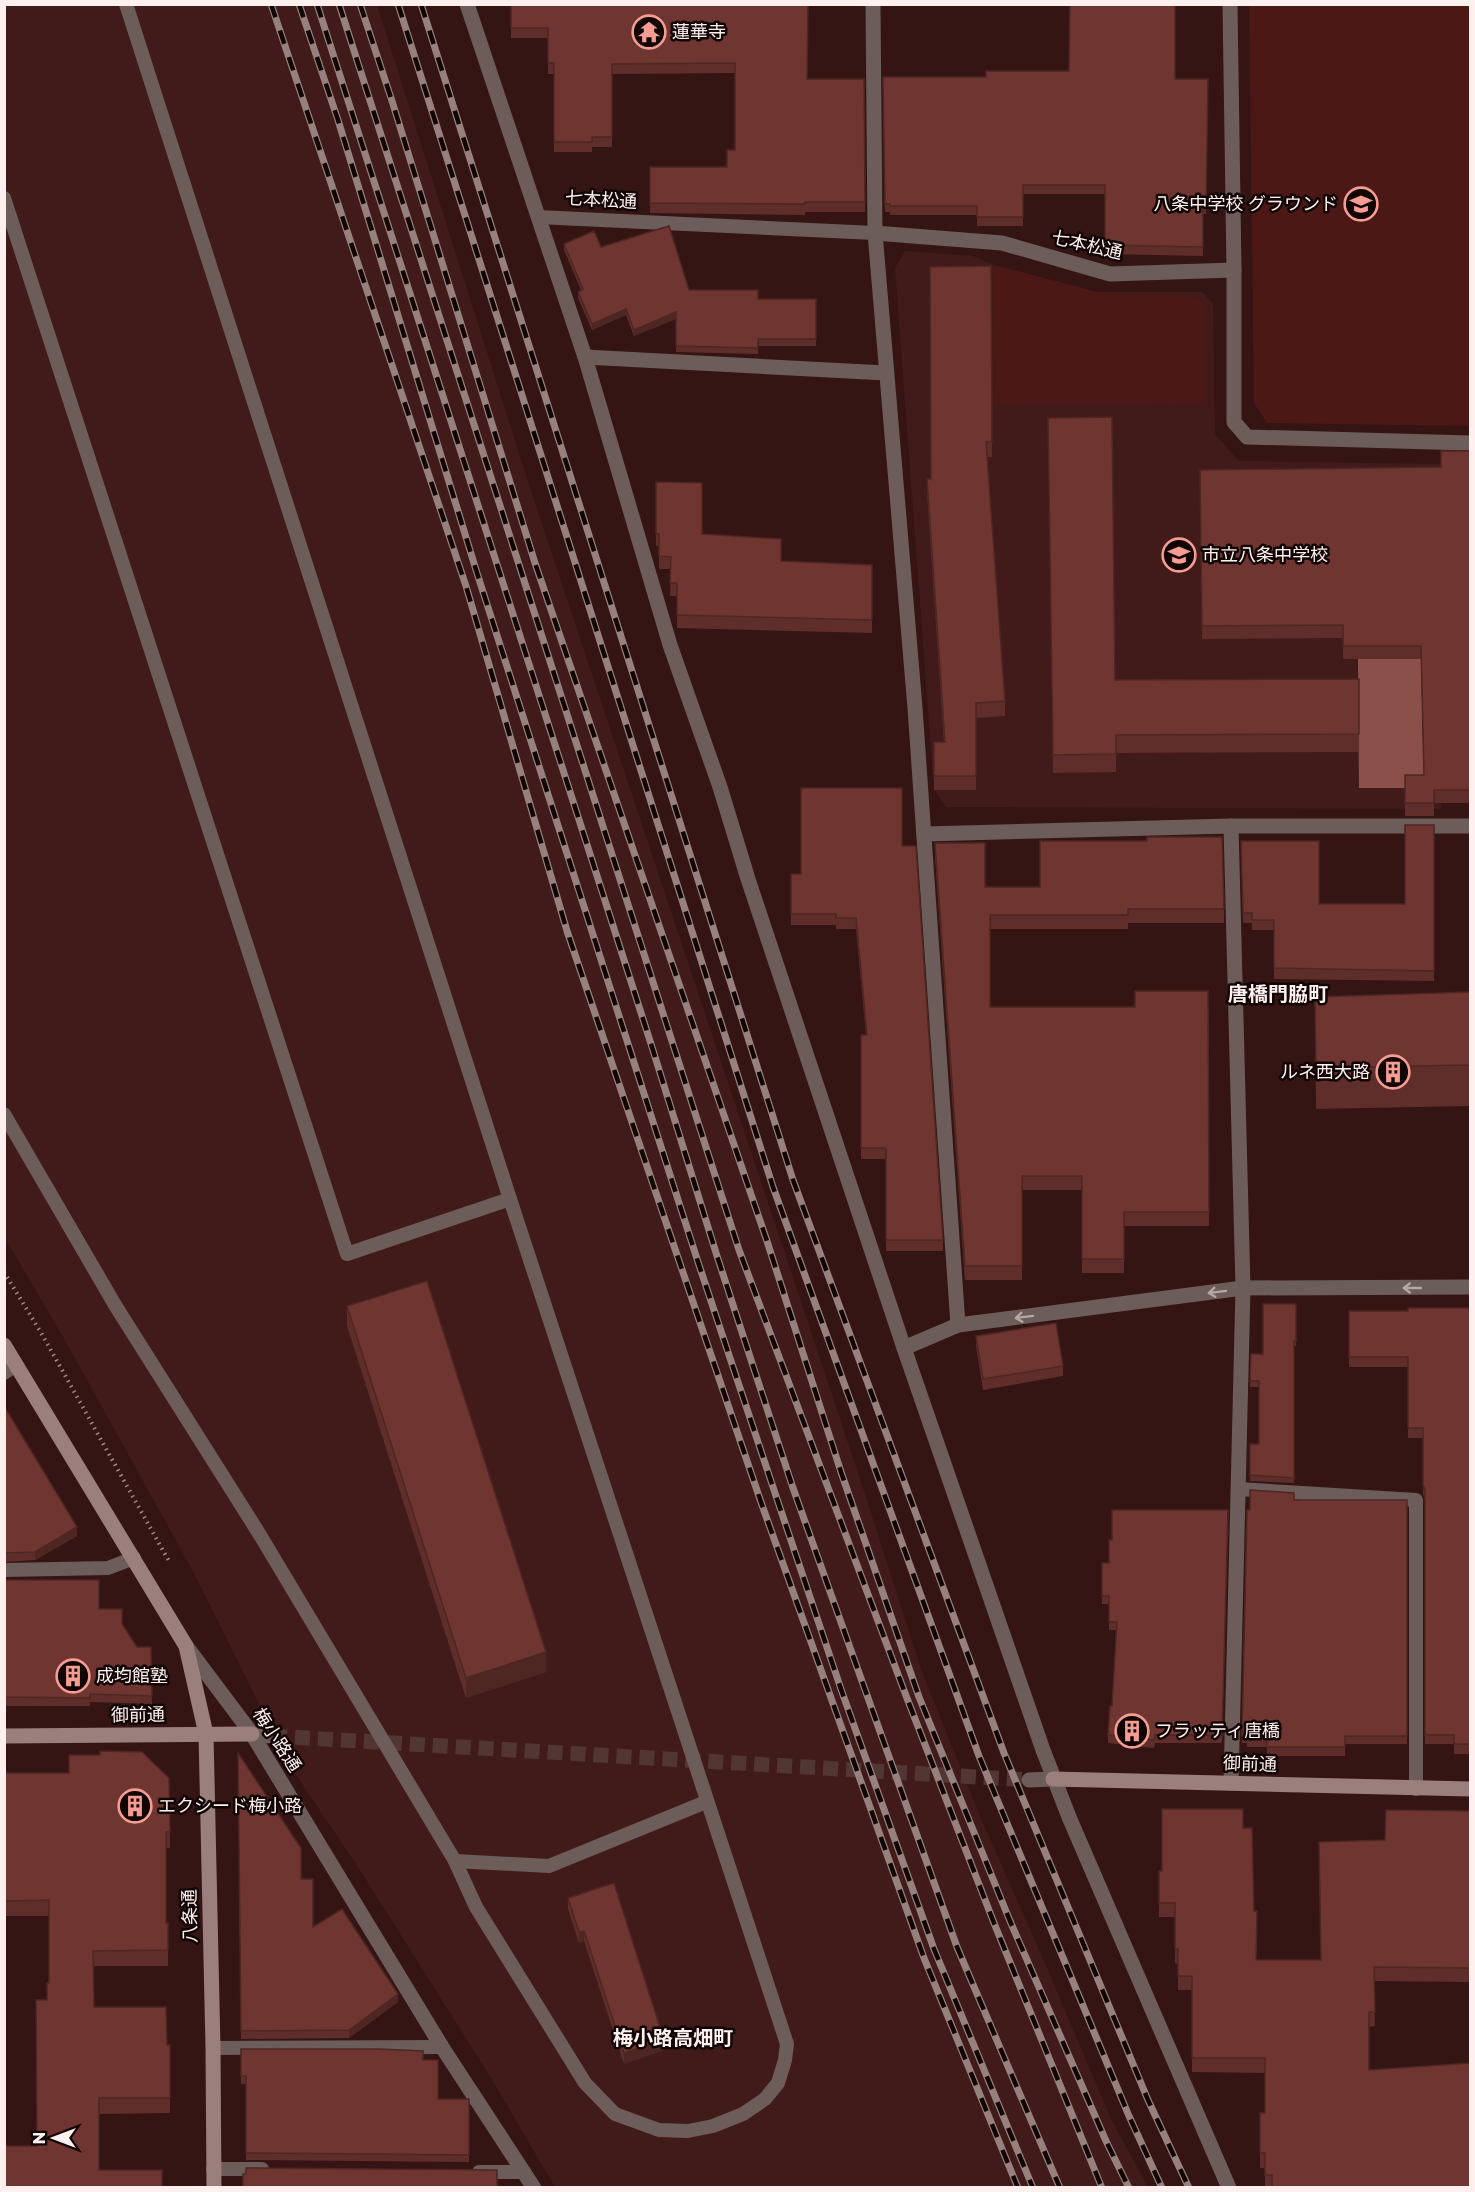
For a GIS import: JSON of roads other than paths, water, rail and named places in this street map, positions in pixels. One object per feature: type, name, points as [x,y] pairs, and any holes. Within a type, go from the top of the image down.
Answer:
[{"type":"street","points":[[467,4],[585,357],[670,645],[720,787],[748,879],[904,1348],[1053,1779],[1229,2187]]},
{"type":"street","points":[[873,4],[874,233],[914,696],[958,1325]]},
{"type":"street","points":[[1230,4],[1234,422],[1247,437],[1470,443]]},
{"type":"street","name":"七本松通","points":[[874,233],[1002,243],[1110,274],[1234,270]]},
{"type":"street","points":[[585,357],[886,373]]},
{"type":"street","points":[[924,834],[1231,826],[1470,825]]},
{"type":"street","points":[[1231,826],[1243,1288],[1231,1783]]},
{"type":"street","points":[[904,1348],[958,1325],[1243,1288],[1470,1287]]},
{"type":"street","name":"梅小路通","points":[[4,1345],[10,1369],[134,1558],[186,1646],[252,1734],[442,2047],[534,2187]]},
{"type":"street","name":"八条通","points":[[186,1646],[206,1734],[214,2187]]},
{"type":"street","name":"御前通","points":[[4,1736],[206,1734],[272,1736]]},
{"type":"street","name":"御前通","points":[[1029,1780],[1470,1789]]},
{"type":"lane","points":[[4,1114],[115,1305],[260,1535],[455,1860],[476,1907],[585,2083],[615,2114],[659,2130],[688,2131],[713,2126],[743,2114],[765,2099],[778,2083],[787,2044],[510,1199],[126,4]]},
{"type":"lane","points":[[4,198],[347,1254],[510,1199]]},
{"type":"lane","name":"七本松通","points":[[538,217],[874,233]]},
{"type":"lane","points":[[1239,1489],[1416,1500],[1416,1789]]},
{"type":"lane","points":[[4,1570],[108,1568],[134,1558]]},
{"type":"lane","points":[[455,1860],[549,1866],[706,1802]]},
{"type":"lane","points":[[213,2048],[442,2047]]},
{"type":"lane","points":[[213,2169],[273,2170]]},
{"type":"lane","points":[[464,2171],[524,2172]]},
{"type":"tunnel","points":[[272,1736],[1029,1780]]},
{"type":"railway","points":[[271,4],[466,586],[567,931],[762,1505],[924,1958],[1018,2188]]},
{"type":"railway","points":[[299,4],[338,120],[477,573],[698,1262],[775,1493],[842,1692],[934,1949],[1033,2188]]},
{"type":"railway","points":[[317,4],[793,1488],[957,1947],[1060,2188]]},
{"type":"railway","points":[[339,4],[739,1250],[994,1923],[1102,2188]]},
{"type":"railway","points":[[360,4],[535,563],[767,1241],[841,1472],[919,1697],[1010,1921],[1106,2141],[1129,2188]]},
{"type":"railway","points":[[398,4],[773,1187],[979,1756],[1129,2116],[1162,2188]]},
{"type":"railway","points":[[421,4],[793,1180],[1004,1753],[1148,2100],[1189,2188]]},
{"type":"place","name":"蓮華寺","points":[[649,32]]},
{"type":"place","name":"八条中学校 グラウンド","points":[[1361,204]]},
{"type":"place","name":"市立八条中学校","points":[[1179,555]]},
{"type":"place","name":"ルネ西大路","points":[[1393,1072]]},
{"type":"place","name":"成均館塾","points":[[73,1676]]},
{"type":"place","name":"フラッティ唐橋","points":[[1132,1731]]},
{"type":"place","name":"エクシード梅小路","points":[[135,1806]]},
{"type":"district","name":"唐橋門脇町","points":[[1278,994]]},
{"type":"district","name":"梅小路高畑町","points":[[673,2038]]}]
